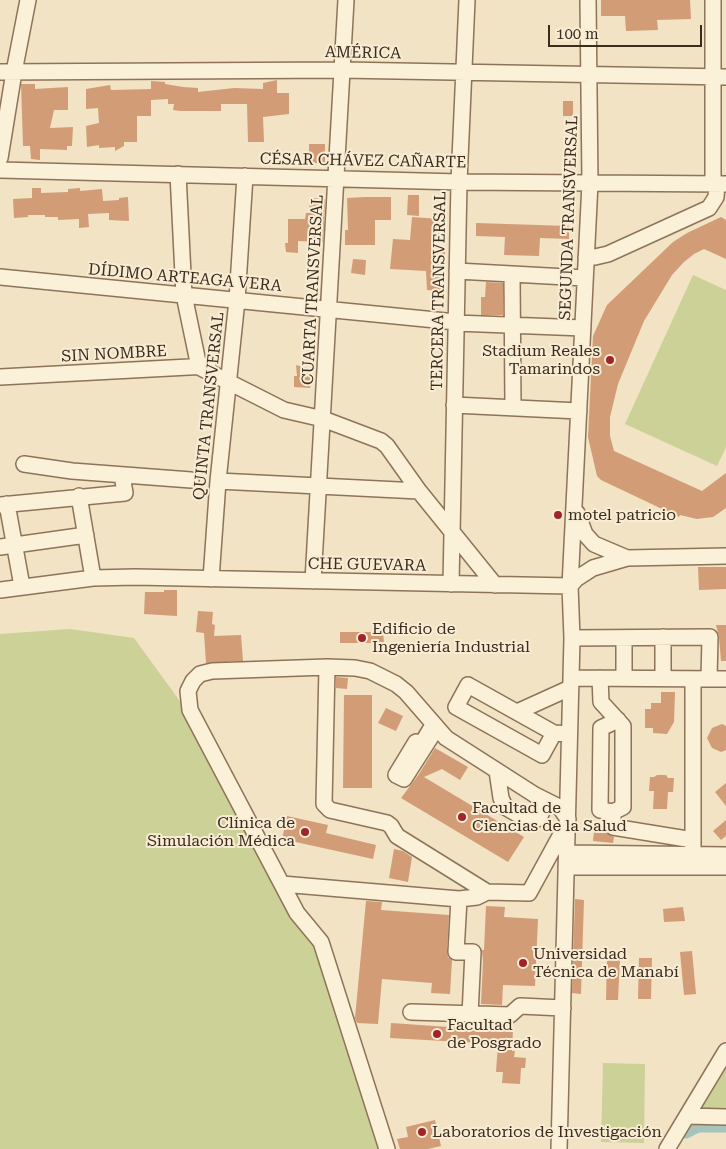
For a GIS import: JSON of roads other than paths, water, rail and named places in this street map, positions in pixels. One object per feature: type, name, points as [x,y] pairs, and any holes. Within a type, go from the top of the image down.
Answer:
[{"type":"street","points":[[0,158],[7,72],[28,0]]},
{"type":"street","name":"CUARTA TRANSVERSAL","points":[[314,581],[346,0]]},
{"type":"street","name":"TERCERA TRANSVERSAL","points":[[451,584],[459,182],[466,0]]},
{"type":"street","name":"SEGUNDA TRANSVERSAL","points":[[570,586],[590,183],[588,0]]},
{"type":"street","points":[[586,257],[608,254],[709,208],[716,197],[719,184],[720,77],[713,0]]},
{"type":"street","name":"AMÉRICA","points":[[7,72],[342,70],[720,77]]},
{"type":"street","name":"CÉSAR CHÁVEZ CAÑARTE","points":[[0,170],[459,182],[719,184]]},
{"type":"street","points":[[178,174],[184,295],[199,367],[284,410],[323,419],[381,441],[387,446],[419,491],[495,585]]},
{"type":"street","name":"QUINTA TRANSVERSAL","points":[[211,579],[218,481],[237,300],[245,176]]},
{"type":"street","points":[[457,270],[585,278]]},
{"type":"street","points":[[512,274],[512,407]]},
{"type":"street","name":"DÍDIMO ARTEAGA VERA","points":[[0,278],[456,322],[583,328]]},
{"type":"street","name":"SIN NOMBRE","points":[[0,377],[230,364]]},
{"type":"street","points":[[454,405],[579,411]]},
{"type":"street","points":[[24,464],[72,471],[191,480]]},
{"type":"street","points":[[22,586],[8,546],[4,504],[125,493],[122,475]]},
{"type":"street","points":[[218,481],[419,491]]},
{"type":"street","points":[[80,496],[93,578]]},
{"type":"street","points":[[574,503],[580,525],[594,544],[627,558]]},
{"type":"street","points":[[8,546],[86,535]]},
{"type":"street","points":[[559,1149],[568,777],[562,733],[570,683],[572,638],[570,586],[576,579],[592,568],[627,558],[726,556]]},
{"type":"street","name":"CHE GUEVARA","points":[[0,590],[93,578],[135,577],[570,586]]},
{"type":"street","points":[[572,638],[710,637],[709,679]]},
{"type":"street","points":[[624,638],[624,678]]},
{"type":"street","points":[[663,638],[663,678]]},
{"type":"street","points":[[328,667],[324,804],[326,807],[330,810],[388,823],[392,826],[397,836],[487,892]]},
{"type":"street","points":[[387,1149],[321,942],[297,913],[190,710],[188,691],[200,674],[212,671],[328,667],[355,668],[370,671],[384,677],[406,692],[446,738],[561,809],[567,821]]},
{"type":"street","points":[[516,712],[570,683],[600,678],[726,679]]},
{"type":"street","points":[[600,678],[600,702],[618,720],[623,726],[623,807],[613,812],[600,810],[601,728],[618,720]]},
{"type":"street","points":[[693,854],[694,678]]},
{"type":"street","points":[[468,685],[516,712],[562,733],[542,754],[456,707],[468,685]]},
{"type":"street","points":[[497,771],[501,798],[505,807],[532,822],[539,818],[541,798]]},
{"type":"street","points":[[541,798],[563,785],[568,777]]},
{"type":"street","points":[[613,812],[613,827],[726,867]]},
{"type":"street","points":[[282,884],[459,899],[477,897],[487,892],[529,893],[567,821]]},
{"type":"street","points":[[566,860],[693,854],[726,855]]},
{"type":"street","points":[[459,899],[456,952],[473,952],[470,1015]]},
{"type":"street","points":[[411,1012],[510,1015],[520,1006],[563,1008]]},
{"type":"street","points":[[667,1149],[726,1051]]},
{"type":"street","points":[[687,1116],[726,1117]]},
{"type":"waterway","points":[[686,1133],[698,1127],[726,1127]]},
{"type":"place","name":"Stadium Reales Tamarindos","points":[[610,360]]},
{"type":"place","name":"motel patricio","points":[[558,515]]},
{"type":"place","name":"Edificio de Ingeniería Industrial","points":[[362,638]]},
{"type":"place","name":"Facultad de Ciencias de la Salud","points":[[462,817]]},
{"type":"place","name":"Clínica de Simulación Médica","points":[[305,832]]},
{"type":"place","name":"Universidad Técnica de Manabí","points":[[523,963]]},
{"type":"place","name":"Facultad de Posgrado","points":[[437,1034]]},
{"type":"place","name":"Laboratorios de Investigación","points":[[422,1132]]}]
